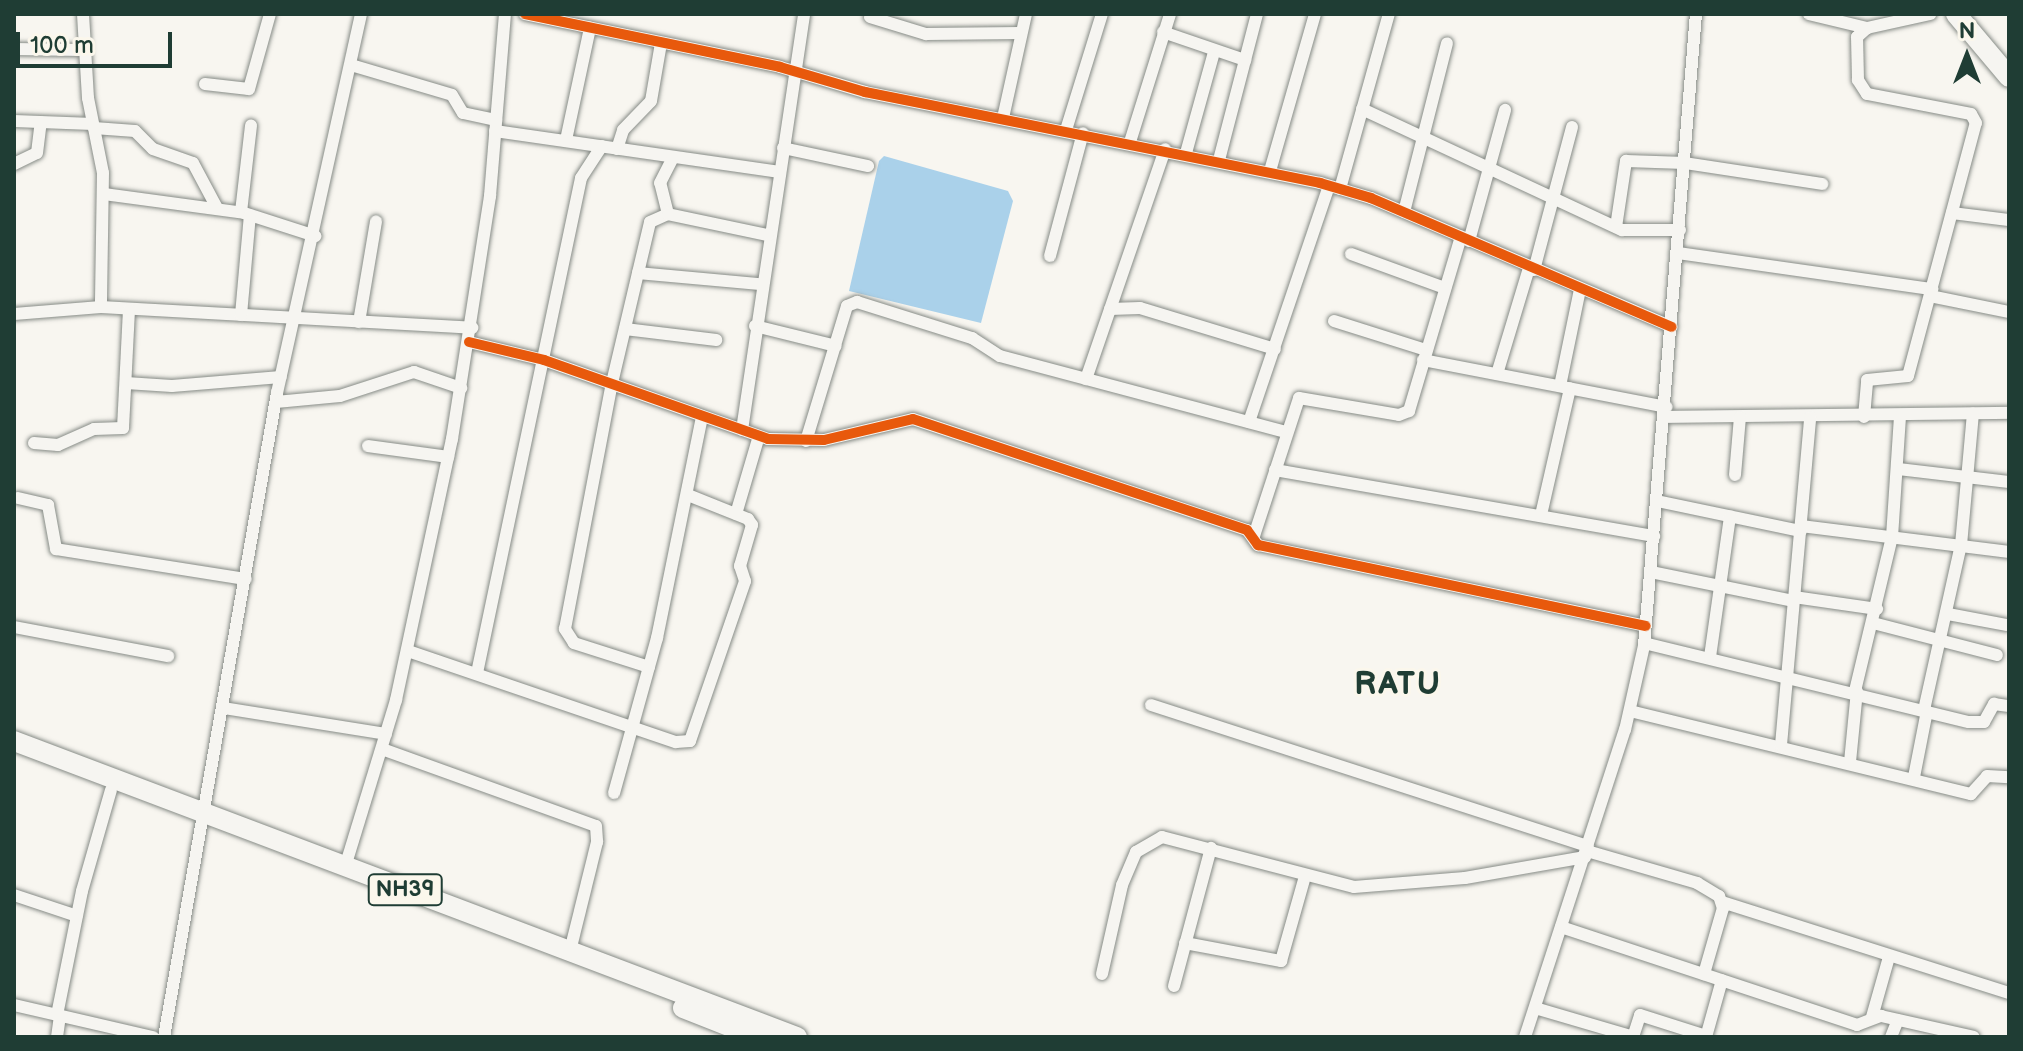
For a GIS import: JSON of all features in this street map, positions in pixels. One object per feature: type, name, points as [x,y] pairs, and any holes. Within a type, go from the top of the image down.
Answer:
[{"type":"main road","points":[[1956,14],[2009,77]]},
{"type":"main road","name":"NH39","points":[[14,741],[202,819],[757,1037]]},
{"type":"main road","name":"NH39","points":[[14,753],[111,790],[345,867],[797,1037]]},
{"type":"street","points":[[83,14],[83,50],[104,194],[101,307]]},
{"type":"street","points":[[205,84],[249,89],[270,14]]},
{"type":"street","points":[[164,1037],[276,402],[315,236],[361,14]]},
{"type":"street","points":[[345,867],[382,749],[408,651],[461,388],[496,126],[505,14]]},
{"type":"street","points":[[525,14],[796,72],[865,92],[1186,153],[1334,188],[1404,212],[1672,327]]},
{"type":"street","points":[[742,430],[760,284],[804,14]]},
{"type":"street","points":[[1003,118],[1026,14]]},
{"type":"street","points":[[1066,130],[1102,14]]},
{"type":"street","points":[[1130,142],[1170,14]]},
{"type":"street","points":[[1219,160],[1257,14]]},
{"type":"street","points":[[1270,171],[1315,14]]},
{"type":"street","points":[[1249,422],[1362,109],[1389,14]]},
{"type":"street","points":[[1525,1037],[1630,711],[1644,643],[1696,14]]},
{"type":"street","points":[[1809,14],[1838,18],[1867,28],[1930,14]]},
{"type":"street","points":[[870,17],[926,34],[1020,33]]},
{"type":"street","points":[[566,140],[590,28]]},
{"type":"street","points":[[1864,417],[1867,380],[1906,378],[1975,117],[1867,94],[1858,80],[1855,48],[1867,28]]},
{"type":"street","points":[[1163,32],[1214,52],[1245,60]]},
{"type":"street","points":[[617,149],[623,130],[651,101],[661,43]]},
{"type":"street","points":[[1404,212],[1426,139],[1447,43]]},
{"type":"street","points":[[14,49],[83,50]]},
{"type":"street","points":[[1186,153],[1214,52]]},
{"type":"street","points":[[351,65],[452,95],[463,113],[496,126],[672,159],[778,172]]},
{"type":"street","points":[[1362,109],[1616,227],[1680,230]]},
{"type":"street","points":[[1254,536],[1297,400],[1304,396],[1406,413],[1445,288],[1489,168],[1505,110]]},
{"type":"street","points":[[14,121],[135,131],[153,149],[193,163],[217,208]]},
{"type":"street","points":[[14,164],[37,153],[41,122]]},
{"type":"street","points":[[241,315],[251,126]]},
{"type":"street","points":[[1497,374],[1532,269],[1572,127]]},
{"type":"street","points":[[1050,256],[1083,133]]},
{"type":"street","points":[[477,673],[581,178],[602,146]]},
{"type":"street","points":[[783,148],[868,166]]},
{"type":"street","points":[[1086,379],[1165,149]]},
{"type":"street","points":[[668,214],[660,183],[672,159]]},
{"type":"street","points":[[1616,227],[1623,163],[1685,163],[1822,184]]},
{"type":"street","points":[[104,194],[217,208],[315,236]]},
{"type":"street","points":[[1952,213],[2009,220]]},
{"type":"street","points":[[649,667],[574,643],[565,629],[612,383],[650,222],[668,214],[768,235]]},
{"type":"street","points":[[359,322],[376,221]]},
{"type":"street","points":[[1678,253],[1931,292],[2009,312]]},
{"type":"street","points":[[1351,254],[1445,288]]},
{"type":"street","points":[[638,273],[760,284]]},
{"type":"street","points":[[1541,515],[1580,289]]},
{"type":"street","points":[[806,441],[847,306],[857,302],[979,340],[1000,356],[1286,432]]},
{"type":"street","points":[[14,314],[101,307],[359,322],[470,335],[759,436],[806,441],[913,419],[1254,536],[1264,546],[1646,626]]},
{"type":"street","points":[[1110,309],[1140,308],[1275,349]]},
{"type":"street","points":[[34,443],[58,445],[94,429],[123,428],[129,309]]},
{"type":"street","points":[[1334,321],[1424,355],[1665,412],[1740,417],[2009,413]]},
{"type":"street","points":[[755,326],[836,346]]},
{"type":"street","points":[[625,329],[716,340]]},
{"type":"street","points":[[276,402],[348,394],[414,372],[461,388]]},
{"type":"street","points":[[126,383],[172,386],[281,377]]},
{"type":"street","points":[[1914,777],[1961,545],[1971,478],[1973,414]]},
{"type":"street","points":[[1850,762],[1856,691],[1892,537],[1900,416]]},
{"type":"street","points":[[614,793],[649,667],[688,495],[702,417]]},
{"type":"street","points":[[1735,475],[1740,417]]},
{"type":"street","points":[[1781,745],[1810,417]]},
{"type":"street","points":[[736,514],[759,436]]},
{"type":"street","points":[[368,446],[448,457]]},
{"type":"street","points":[[1898,469],[2009,482]]},
{"type":"street","points":[[1275,470],[1654,536]]},
{"type":"street","points":[[408,651],[676,742],[694,737],[745,581],[740,566],[752,525],[736,514],[688,495]]},
{"type":"street","points":[[18,498],[48,505],[56,549],[246,579]]},
{"type":"street","points":[[1657,501],[1801,529],[2009,552]]},
{"type":"street","points":[[1710,657],[1723,587],[1730,516]]},
{"type":"street","points":[[1651,572],[1794,599],[1877,609]]},
{"type":"street","points":[[1948,614],[2006,625]]},
{"type":"street","points":[[1873,623],[1997,655]]},
{"type":"street","points":[[14,627],[168,656]]},
{"type":"street","points":[[1644,643],[1785,673],[1981,723],[1991,705],[2009,706]]},
{"type":"street","points":[[1151,705],[1587,851],[1707,887],[1722,902],[2009,993]]},
{"type":"street","points":[[224,708],[386,734]]},
{"type":"street","points":[[1630,711],[1914,777],[1971,794],[1987,776],[2009,777]]},
{"type":"street","points":[[382,749],[596,826],[597,842],[570,951]]},
{"type":"street","points":[[57,1037],[58,1015],[77,916],[111,790]]},
{"type":"street","points":[[1102,974],[1122,885],[1136,852],[1162,837],[1305,876],[1376,888],[1587,851]]},
{"type":"street","points":[[1174,986],[1211,848]]},
{"type":"street","points":[[1185,943],[1281,961],[1305,876]]},
{"type":"street","points":[[14,895],[77,916]]},
{"type":"street","points":[[1704,974],[1722,902]]},
{"type":"street","points":[[1561,927],[1857,1025],[1872,1017],[1974,1037]]},
{"type":"street","points":[[1872,1017],[1889,957]]},
{"type":"street","points":[[1535,1008],[1634,1037],[1640,1015],[1704,1035],[1722,980]]},
{"type":"street","points":[[14,1005],[153,1037]]},
{"type":"street","points":[[1891,1037],[1898,1020]]},
{"type":"water","points":[[884,156],[1008,191],[1013,201],[981,323],[849,291],[879,161]]},
{"type":"cycle path","points":[[525,14],[780,67],[865,92],[1320,183],[1371,198],[1672,327]]},
{"type":"cycle path","points":[[469,342],[544,360],[768,439],[824,440],[913,419],[1247,530],[1258,545],[1646,626]]},
{"type":"district","name":"RATU","points":[[1398,685]]}]
